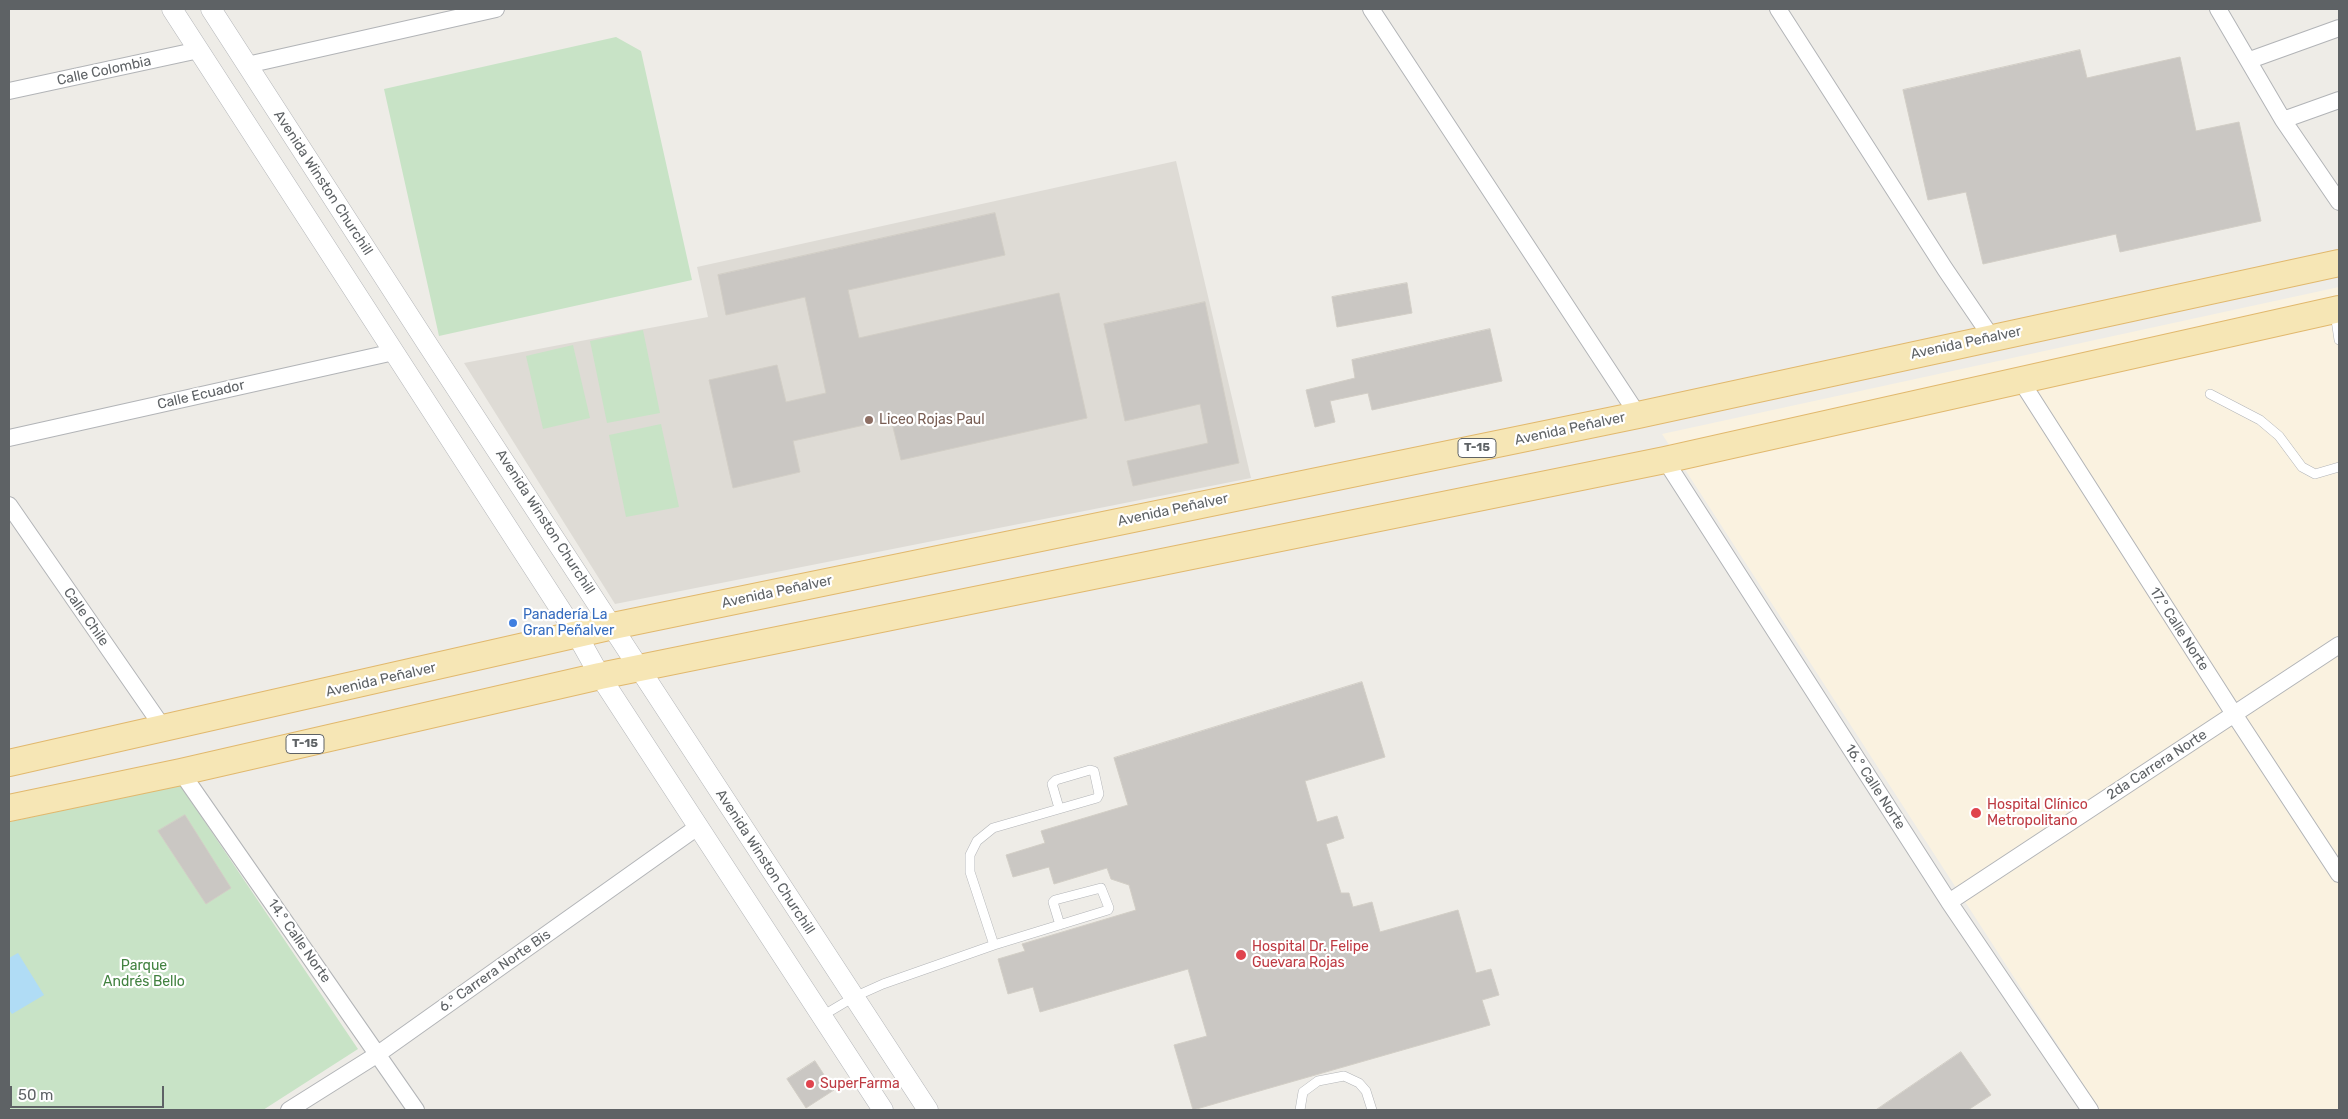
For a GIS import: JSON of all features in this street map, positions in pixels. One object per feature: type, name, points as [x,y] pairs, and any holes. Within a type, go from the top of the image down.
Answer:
[{"type":"main road","name":"Avenida Peñalver","points":[[9,763],[613,626],[1638,415],[2339,263]]},
{"type":"main road","name":"T-15","points":[[9,808],[181,772],[600,676],[1665,460],[2337,310]]},
{"type":"street","points":[[172,9],[577,635],[600,676],[883,1110]]},
{"type":"street","name":"Avenida Winston Churchill","points":[[211,9],[928,1110]]},
{"type":"street","points":[[247,65],[496,9]]},
{"type":"street","points":[[1371,9],[1638,415]]},
{"type":"street","points":[[1778,9],[1945,269],[1992,338]]},
{"type":"street","points":[[2218,9],[2250,60],[2283,120],[2339,202]]},
{"type":"street","points":[[2250,60],[2339,28]]},
{"type":"street","name":"Calle Colombia","points":[[9,91],[199,50]]},
{"type":"street","points":[[2283,120],[2339,100]]},
{"type":"street","name":"Calle Ecuador","points":[[9,438],[394,352]]},
{"type":"street","name":"17.° Calle Norte","points":[[2021,381],[2234,714],[2339,874]]},
{"type":"street","name":"16.° Calle Norte","points":[[1665,460],[1949,902],[2090,1110]]},
{"type":"street","name":"Calle Chile","points":[[9,505],[164,729]]},
{"type":"street","name":"2da Carrera Norte","points":[[1949,902],[2339,645]]},
{"type":"street","name":"14.° Calle Norte","points":[[181,772],[416,1110]]},
{"type":"street","name":"6.° Carrera Norte Bis","points":[[289,1110],[378,1054],[699,826]]},
{"type":"lane","points":[[2337,310],[2339,340]]},
{"type":"lane","points":[[2210,394],[2260,420],[2279,436],[2302,467],[2315,474],[2339,467]]},
{"type":"lane","points":[[994,944],[970,872],[970,855],[977,841],[993,828],[1097,798],[1099,794],[1094,771],[1056,780],[1052,784],[1060,808]]},
{"type":"lane","points":[[822,1016],[854,997],[994,944],[1060,925],[1108,910],[1109,908],[1101,888],[1055,900],[1053,902],[1060,925]]},
{"type":"lane","points":[[1300,1110],[1303,1092],[1318,1081],[1344,1076],[1359,1083],[1366,1091],[1372,1110]]},
{"type":"shaded area","name":"Liceo Rojas Paul","points":[[1176,161],[1251,478],[615,604],[464,363],[708,317],[697,267]]},
{"type":"shaded area","points":[[2339,287],[2339,1110],[2100,1110],[1662,434]]},
{"type":"green space","points":[[616,37],[641,51],[692,280],[439,336],[384,89]]},
{"type":"green space","points":[[643,330],[660,413],[607,423],[590,341]]},
{"type":"green space","points":[[573,345],[590,418],[543,429],[526,356]]},
{"type":"green space","points":[[661,424],[679,507],[626,517],[609,435]]},
{"type":"green space","name":"Parque Andrés Bello","points":[[180,785],[358,1049],[263,1110],[9,1110],[9,822]]},
{"type":"water","points":[[18,953],[44,995],[12,1014],[9,1010],[9,958]]},
{"type":"building","points":[[2080,50],[2087,78],[2180,57],[2196,131],[2239,122],[2261,221],[2120,252],[2116,234],[1983,264],[1966,192],[1928,200],[1903,90]]},
{"type":"building","points":[[995,213],[1005,255],[848,290],[859,338],[1059,293],[1087,418],[901,460],[891,419],[793,441],[800,472],[733,488],[709,380],[777,365],[786,402],[826,393],[805,297],[726,315],[718,275]]},
{"type":"building","points":[[1407,283],[1412,313],[1337,327],[1332,297]]},
{"type":"building","points":[[1205,302],[1239,463],[1133,486],[1127,461],[1208,443],[1200,404],[1125,421],[1104,324]]},
{"type":"building","points":[[1490,329],[1502,381],[1372,410],[1368,393],[1330,401],[1335,422],[1315,427],[1306,390],[1355,378],[1352,360]]},
{"type":"building","name":"Hospital Dr. Felipe Guevara Rojas","points":[[1362,682],[1385,757],[1305,781],[1317,822],[1337,816],[1344,838],[1326,844],[1341,893],[1349,893],[1353,907],[1372,902],[1380,932],[1458,910],[1476,973],[1491,969],[1499,995],[1482,1000],[1490,1025],[1193,1110],[1174,1045],[1207,1036],[1188,969],[1040,1012],[1033,987],[1008,994],[998,959],[1025,951],[1022,944],[1136,910],[1129,885],[1111,879],[1107,868],[1054,884],[1049,867],[1013,877],[1006,855],[1045,843],[1041,831],[1128,805],[1114,758]]},
{"type":"building","points":[[185,815],[231,888],[206,904],[158,831]]},
{"type":"building","points":[[1961,1052],[1991,1095],[1968,1110],[1876,1110]]},
{"type":"building","name":"SuperFarma","points":[[815,1061],[834,1090],[806,1108],[787,1079]]},
{"type":"place","name":"Liceo Rojas Paul","points":[[869,420]]},
{"type":"place","name":"Panadería La Gran Peñalver","points":[[513,623]]},
{"type":"place","name":"Hospital Clínico Metropolitano","points":[[1976,813]]},
{"type":"place","name":"Hospital Dr. Felipe Guevara Rojas","points":[[1241,955]]},
{"type":"place","name":"SuperFarma","points":[[810,1084]]}]
